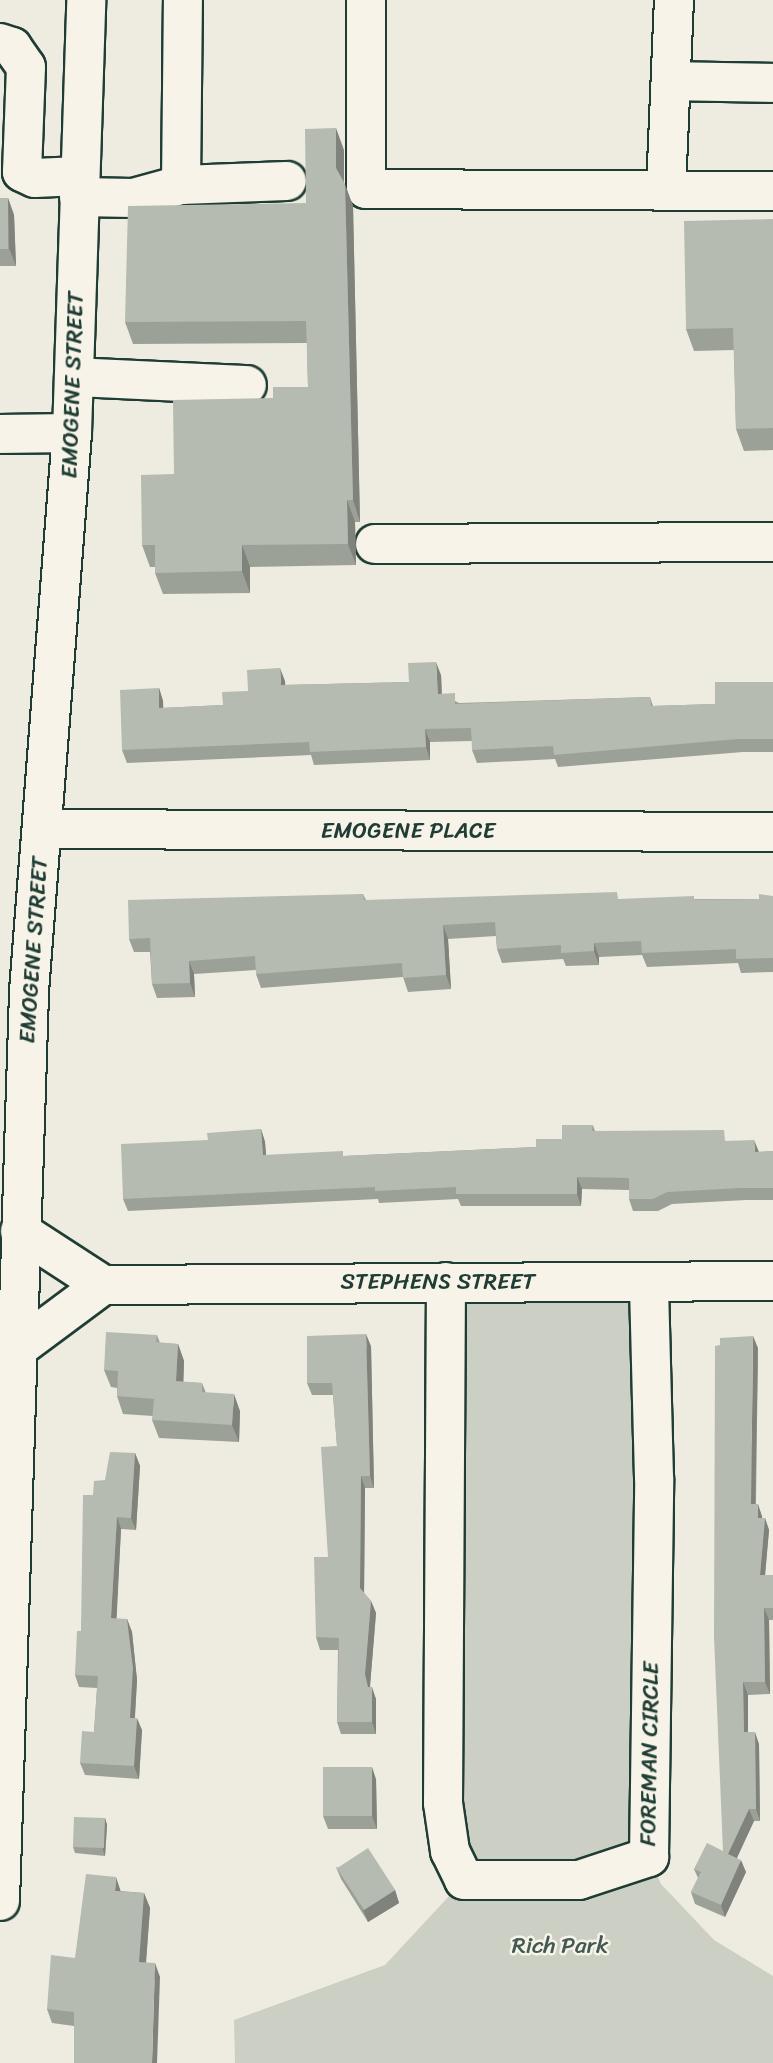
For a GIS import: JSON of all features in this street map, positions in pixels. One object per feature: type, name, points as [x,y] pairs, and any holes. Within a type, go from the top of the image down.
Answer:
[{"type":"street","name":"EMOGENE STREET","points":[[0,1901],[8,1518],[21,1346],[15,990],[43,830],[72,433],[86,0]]},
{"type":"street","points":[[181,185],[183,0]]},
{"type":"street","points":[[366,0],[366,189],[773,191]]},
{"type":"street","points":[[666,190],[674,0]]},
{"type":"street","points":[[0,43],[12,47],[26,67],[22,172],[35,178],[133,198],[181,185],[287,181]]},
{"type":"street","points":[[671,81],[773,83]]},
{"type":"street","points":[[75,377],[247,385]]},
{"type":"street","points":[[0,434],[72,433]]},
{"type":"street","points":[[374,544],[773,542]]},
{"type":"street","name":"EMOGENE PLACE","points":[[43,830],[773,832]]},
{"type":"street","points":[[20,1231],[103,1284],[21,1346]]},
{"type":"street","name":"STEPHENS STREET","points":[[103,1284],[773,1281]]},
{"type":"street","name":"FOREMAN CIRCLE","points":[[446,1282],[443,1803],[450,1852],[464,1880],[579,1880],[649,1857],[654,1478],[649,1282]]},
{"type":"green space","name":"Rich Park","points":[[446,1282],[649,1282],[649,1857],[661,1884],[714,1940],[773,1976],[773,2063],[235,2063],[234,2020],[385,1965],[464,1880]]},
{"type":"building","points":[[336,128],[336,168],[345,184],[353,500],[347,500],[348,544],[242,545],[242,571],[155,573],[155,545],[142,545],[141,475],[174,474],[173,400],[273,398],[273,387],[308,387],[306,321],[125,322],[128,206],[306,203],[305,129]]},
{"type":"building","points":[[0,198],[8,198],[8,249],[0,249]]},
{"type":"building","points":[[773,219],[773,428],[736,429],[733,328],[686,329],[684,221]]},
{"type":"building","points":[[436,662],[438,694],[455,693],[455,704],[650,697],[651,706],[715,704],[715,682],[773,682],[773,739],[738,739],[554,755],[553,746],[472,750],[471,728],[425,729],[426,747],[310,752],[309,742],[122,750],[120,690],[159,688],[159,708],[223,705],[222,692],[248,691],[247,670],[280,668],[281,685],[409,682],[408,663]]},
{"type":"building","points":[[617,892],[618,899],[694,896],[694,900],[759,899],[759,894],[773,896],[773,958],[736,959],[736,949],[642,953],[641,941],[594,943],[594,951],[561,953],[561,945],[497,949],[495,922],[443,925],[446,975],[403,978],[402,963],[256,974],[255,956],[189,961],[190,983],[152,984],[150,938],[129,939],[128,900],[363,894],[364,900]]},
{"type":"building","points":[[562,1125],[593,1125],[592,1131],[724,1130],[725,1141],[754,1140],[755,1152],[773,1151],[773,1188],[667,1192],[653,1199],[629,1199],[629,1178],[577,1177],[577,1194],[456,1194],[456,1187],[375,1191],[375,1187],[123,1199],[121,1144],[208,1140],[207,1133],[261,1129],[263,1155],[343,1151],[343,1156],[536,1147],[536,1139],[562,1139]]},
{"type":"building","points":[[106,1332],[157,1335],[156,1342],[178,1344],[176,1381],[202,1383],[202,1392],[234,1394],[232,1425],[152,1420],[154,1399],[117,1396],[118,1371],[104,1370]]},
{"type":"building","points":[[366,1334],[370,1476],[361,1476],[360,1588],[371,1601],[365,1674],[368,1687],[372,1687],[372,1722],[337,1722],[339,1638],[316,1637],[314,1557],[328,1557],[321,1447],[337,1446],[332,1383],[307,1383],[307,1336]]},
{"type":"building","points":[[753,1336],[751,1504],[758,1504],[758,1518],[765,1518],[760,1575],[773,1575],[773,1608],[764,1608],[765,1682],[743,1682],[744,1732],[755,1732],[756,1809],[749,1809],[728,1854],[741,1860],[721,1905],[691,1892],[701,1872],[694,1869],[707,1843],[723,1851],[714,1637],[715,1346],[720,1345],[720,1338]]},
{"type":"building","points":[[110,1452],[135,1453],[131,1518],[117,1517],[111,1618],[127,1619],[133,1668],[130,1718],[137,1718],[134,1766],[80,1763],[82,1731],[94,1732],[98,1676],[75,1675],[77,1631],[81,1631],[83,1495],[93,1495],[94,1481],[105,1480]]},
{"type":"building","points":[[323,1767],[372,1767],[372,1816],[323,1816]]},
{"type":"building","points":[[74,1817],[105,1818],[104,1848],[73,1847]]},
{"type":"building","points":[[368,1848],[395,1890],[364,1910],[337,1868]]},
{"type":"building","points":[[86,1874],[116,1877],[115,1891],[144,1893],[139,1962],[155,1963],[152,2063],[74,2063],[74,2012],[47,2009],[51,1955],[75,1958]]}]
